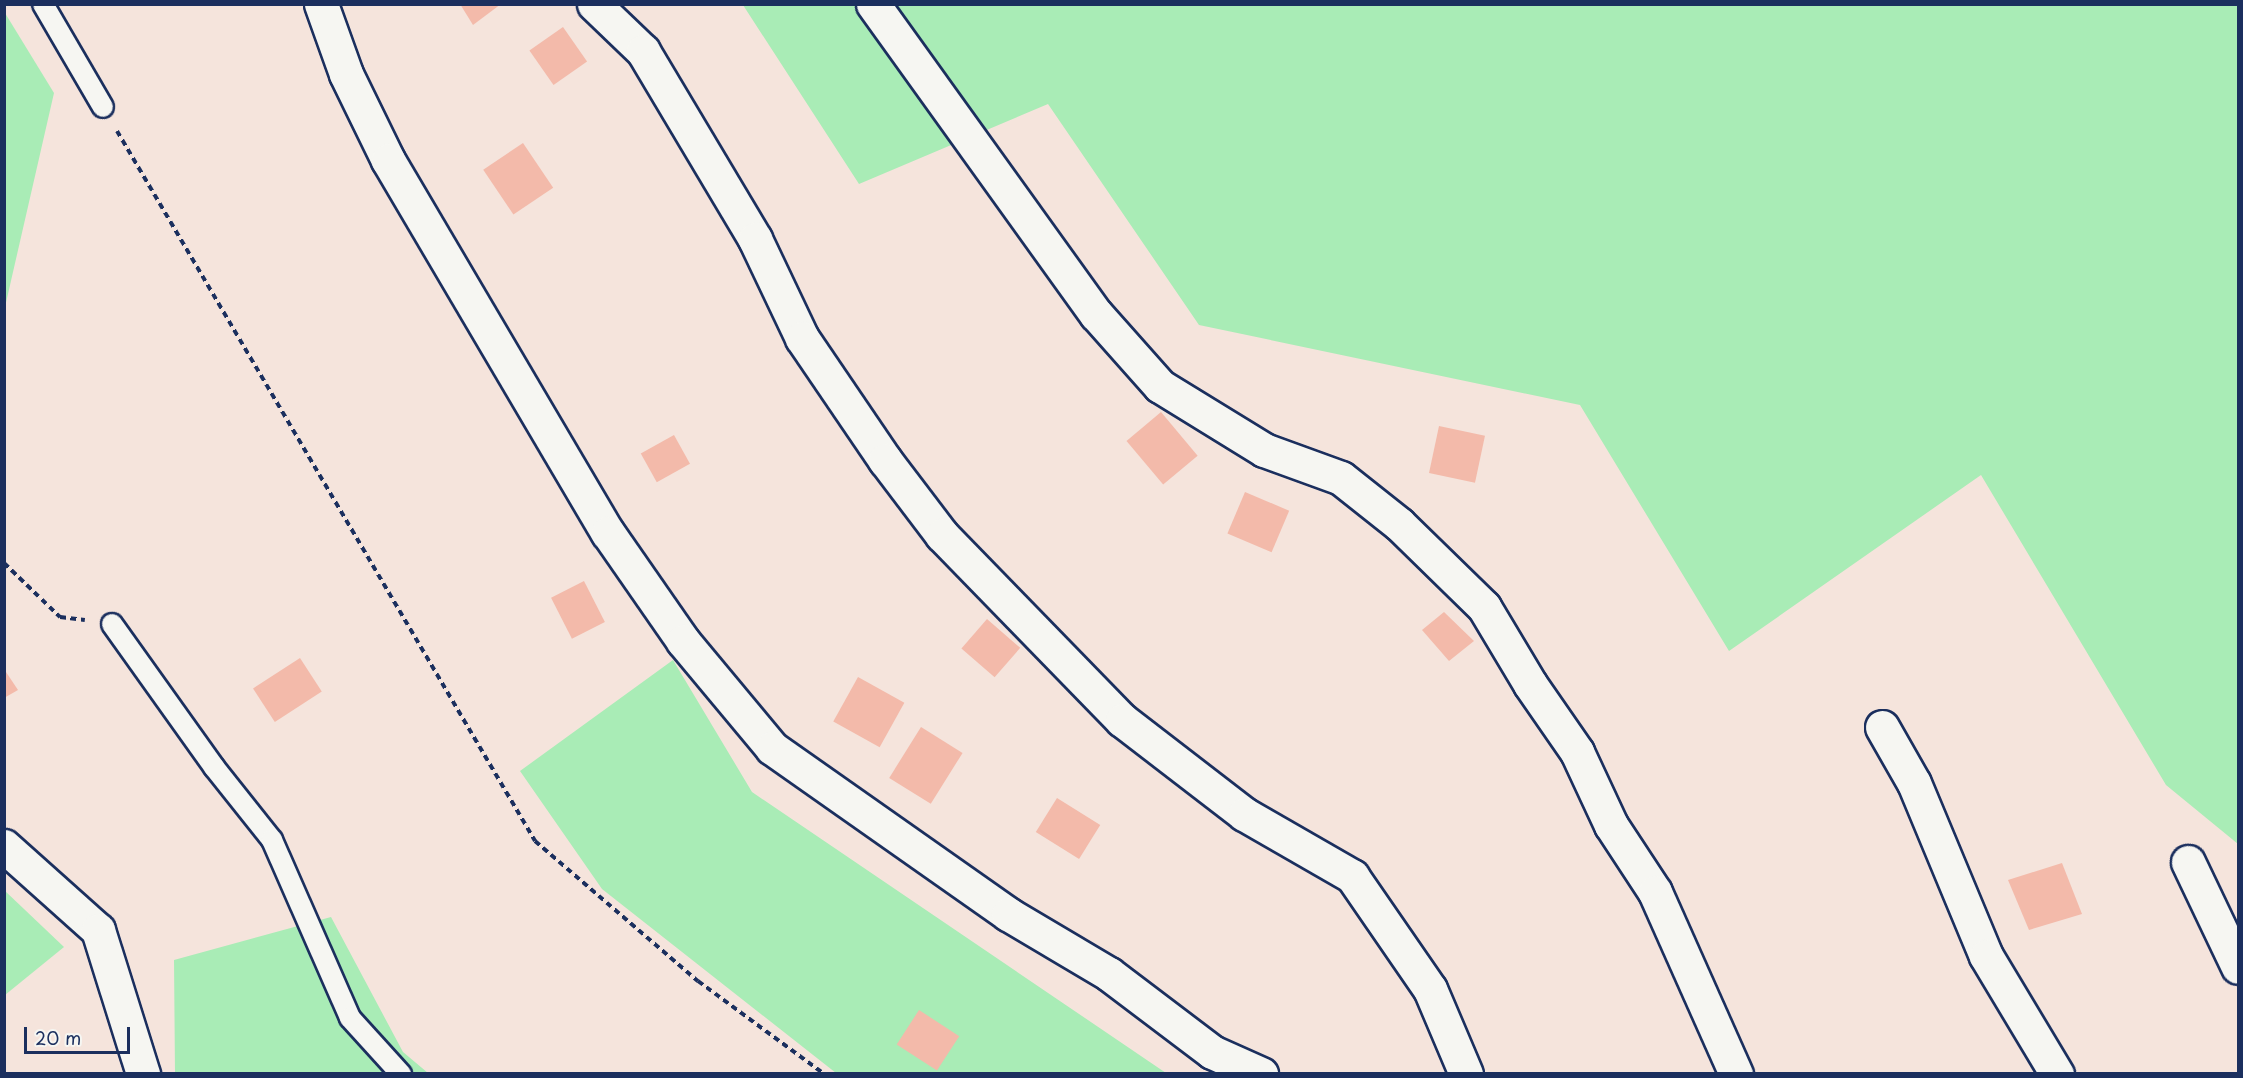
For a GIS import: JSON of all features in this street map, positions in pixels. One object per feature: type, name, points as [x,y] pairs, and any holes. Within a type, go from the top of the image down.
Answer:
[{"type":"street","points":[[321,4],[346,74],[388,160],[608,533],[683,641],[772,748],[1008,914],[1109,974],[1209,1063],[1261,1074]]},
{"type":"street","points":[[594,4],[643,51]]},
{"type":"street","points":[[616,4],[755,239],[802,338],[885,460],[942,535],[1122,720],[1244,814],[1352,876],[1430,989],[1466,1074]]},
{"type":"street","points":[[873,4],[1096,314],[1160,386],[1264,450],[1341,478],[1399,524],[1484,607],[1530,684],[1577,752],[1611,825],[1655,892],[1736,1074]]},
{"type":"street","points":[[1882,727],[1914,783],[1986,957],[2057,1074]]},
{"type":"street","points":[[4,846],[98,930],[142,1074]]},
{"type":"street","points":[[2188,862],[2238,967]]},
{"type":"lane","points":[[43,4],[103,107]]},
{"type":"lane","points":[[112,624],[214,767],[272,840],[351,1018],[401,1074]]},
{"type":"path","points":[[103,107],[535,841],[698,981],[824,1074]]},
{"type":"path","points":[[4,563],[60,617],[112,624]]},
{"type":"green space","points":[[743,5],[2238,5],[2238,844],[2166,785],[1981,475],[1729,651],[1580,405],[1199,325],[1048,104],[859,184]]},
{"type":"green space","points":[[5,13],[54,93],[5,307]]},
{"type":"green space","points":[[673,660],[752,792],[1166,1073],[836,1073],[602,889],[520,771]]},
{"type":"green space","points":[[4,890],[64,947],[5,995],[4,995]]},
{"type":"green space","points":[[331,917],[403,1052],[428,1073],[175,1073],[174,960]]},
{"type":"building","points":[[460,4],[501,4],[473,25]]},
{"type":"building","points":[[563,27],[587,61],[554,85],[529,51]]},
{"type":"building","points":[[523,143],[553,188],[513,215],[483,170]]},
{"type":"building","points":[[1161,412],[1198,456],[1163,485],[1127,441]]},
{"type":"building","points":[[1439,426],[1485,436],[1475,483],[1429,473]]},
{"type":"building","points":[[674,435],[690,464],[657,482],[641,453]]},
{"type":"building","points":[[1245,492],[1289,511],[1272,552],[1227,533]]},
{"type":"building","points":[[584,581],[605,622],[572,639],[551,598]]},
{"type":"building","points":[[1444,612],[1474,641],[1449,661],[1422,630]]},
{"type":"building","points":[[987,619],[1020,648],[995,677],[961,648]]},
{"type":"building","points":[[300,658],[322,692],[275,722],[253,688]]},
{"type":"building","points":[[4,669],[18,690],[4,698]]},
{"type":"building","points":[[858,677],[904,703],[880,747],[833,722]]},
{"type":"building","points":[[921,727],[963,753],[931,804],[889,778]]},
{"type":"building","points":[[1057,798],[1100,825],[1079,859],[1036,832]]},
{"type":"building","points":[[2062,863],[2082,914],[2029,930],[2008,880]]},
{"type":"building","points":[[919,1010],[959,1036],[937,1071],[897,1044]]}]
